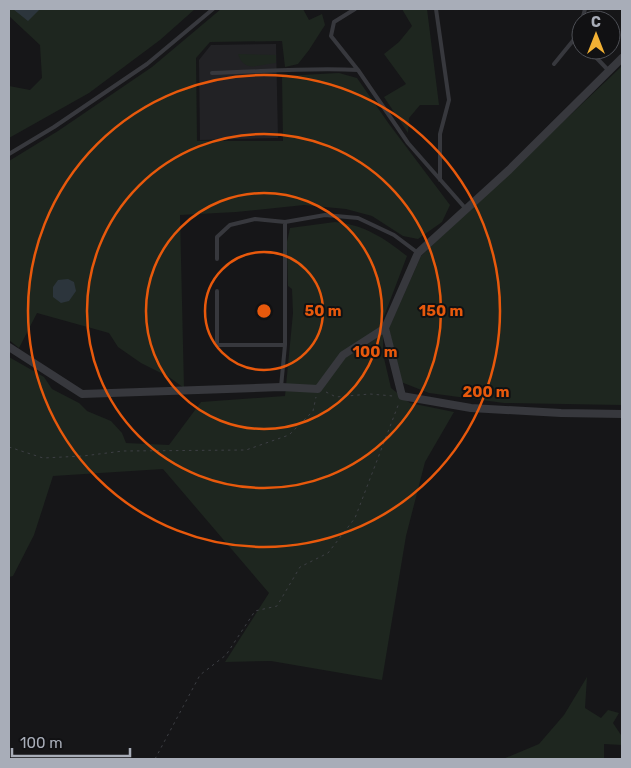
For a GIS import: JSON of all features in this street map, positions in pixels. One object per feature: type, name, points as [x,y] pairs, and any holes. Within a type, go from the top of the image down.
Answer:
[{"type":"street","points":[[9,347],[82,394],[281,387],[318,389],[343,355],[385,328],[418,253],[509,170],[622,58]]},
{"type":"street","points":[[385,328],[402,396],[472,408],[622,414]]},
{"type":"lane","points":[[9,154],[54,128],[147,64],[213,9]]},
{"type":"lane","points":[[355,9],[334,22],[331,36],[358,70],[408,143],[466,209]]},
{"type":"lane","points":[[436,9],[449,100],[440,134],[440,180]]},
{"type":"lane","points":[[554,64],[571,43]]},
{"type":"lane","points":[[599,60],[609,71]]},
{"type":"lane","points":[[212,73],[320,68],[358,70]]},
{"type":"lane","points":[[217,259],[217,237],[230,225],[255,219],[285,222],[325,215],[358,218],[394,235],[418,253]]},
{"type":"lane","points":[[281,387],[285,344],[285,222]]},
{"type":"lane","points":[[217,291],[217,345],[285,344]]},
{"type":"path","points":[[9,447],[43,458],[123,451],[246,450],[289,435],[313,411],[318,389],[336,397],[370,394],[402,396],[355,518],[328,553],[300,567],[277,606],[255,611],[226,655],[200,675],[155,759]]},
{"type":"shaded area","points":[[9,9],[195,9],[160,40],[89,93],[9,138],[9,86],[30,90],[42,78],[40,45],[9,16]]},
{"type":"shaded area","points":[[13,9],[40,9],[28,21]]},
{"type":"shaded area","points":[[221,9],[303,9],[309,20],[322,14],[325,25],[298,64],[285,67],[282,41],[210,42],[196,58],[197,141],[283,141],[282,76],[339,73],[357,78],[450,205],[442,222],[418,239],[403,236],[372,216],[346,209],[304,205],[236,212],[180,215],[184,388],[118,347],[109,333],[37,313],[19,348],[9,340],[9,161],[58,131],[152,67]]},
{"type":"shaded area","points":[[402,9],[427,9],[439,105],[420,105],[409,118],[408,133],[384,97],[406,84],[384,54],[399,42],[412,26]]},
{"type":"shaded area","points":[[276,44],[278,138],[200,140],[199,60],[211,45]]},
{"type":"shaded area","points":[[238,54],[276,55],[276,63],[248,66],[244,64]]},
{"type":"shaded area","points":[[622,66],[622,405],[504,403],[429,393],[401,382],[389,328],[421,256]]},
{"type":"shaded area","points":[[335,222],[356,226],[374,233],[407,256],[383,319],[383,354],[391,388],[410,403],[454,412],[425,462],[406,536],[382,680],[271,661],[225,662],[269,593],[163,469],[53,476],[34,535],[13,576],[9,577],[9,357],[44,377],[52,389],[79,403],[87,411],[111,421],[122,433],[126,443],[169,445],[201,402],[285,396],[293,313],[292,289],[288,286],[287,242],[290,228]]},
{"type":"shaded area","points":[[68,279],[74,282],[76,291],[69,301],[61,303],[53,297],[53,287],[58,280]]},
{"type":"shaded area","points":[[587,677],[585,708],[601,718],[608,710],[619,713],[613,723],[621,735],[622,745],[604,744],[604,759],[503,759],[539,744],[564,715]]}]
